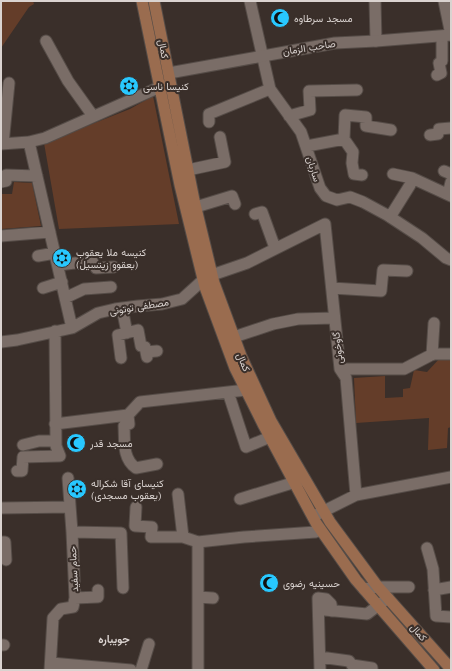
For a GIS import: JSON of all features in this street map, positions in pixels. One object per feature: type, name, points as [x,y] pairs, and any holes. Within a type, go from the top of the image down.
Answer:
[{"type":"main road","name":"کمال","points":[[142,1],[188,170],[196,207],[207,278],[241,356],[299,481],[313,517],[356,580],[434,670]]},
{"type":"main road","name":"کمال","points":[[154,1],[169,73],[165,86],[180,186],[235,368],[270,437],[299,481],[324,512],[378,587],[451,668]]},
{"type":"street","name":"ساربان","points":[[250,1],[270,89],[301,132],[320,188],[326,196],[337,200],[350,197],[363,202],[390,217],[422,238],[446,258],[451,260]]},
{"type":"street","points":[[375,1],[376,41]]},
{"type":"street","points":[[437,75],[441,73],[439,63],[442,60],[448,36],[444,1]]},
{"type":"street","name":"صاحب الزمان","points":[[169,73],[335,43],[448,36]]},
{"type":"street","points":[[46,41],[68,81],[94,116]]},
{"type":"street","points":[[9,83],[2,144],[29,142],[44,138],[165,86]]},
{"type":"street","points":[[209,122],[209,114],[270,89]]},
{"type":"street","points":[[289,116],[310,110],[309,91],[357,90]]},
{"type":"street","points":[[362,175],[354,174],[352,163],[353,152],[344,139],[345,115],[366,118],[366,126],[391,130]]},
{"type":"street","points":[[430,135],[438,134],[439,129],[451,128]]},
{"type":"street","points":[[188,170],[225,162],[220,137]]},
{"type":"street","points":[[307,146],[344,139]]},
{"type":"street","points":[[29,142],[72,328]]},
{"type":"street","points":[[393,174],[412,178],[450,195],[451,182]]},
{"type":"street","points":[[1,182],[6,181],[6,175],[37,176]]},
{"type":"street","points":[[390,217],[410,185],[412,178]]},
{"type":"street","points":[[196,207],[232,196],[234,204]]},
{"type":"street","points":[[207,278],[247,263],[275,248],[262,212],[254,214]]},
{"type":"street","name":"گاوخونی","points":[[275,248],[325,224],[340,369],[346,378],[356,494]]},
{"type":"street","points":[[1,236],[50,232]]},
{"type":"street","points":[[38,256],[55,253]]},
{"type":"street","points":[[58,265],[92,261],[96,268],[114,267]]},
{"type":"street","points":[[332,288],[381,291],[383,270],[407,271]]},
{"type":"street","name":"مصطفی توتونی","points":[[1,342],[72,328],[98,313],[122,308],[162,304],[182,299],[207,278]]},
{"type":"street","points":[[43,288],[62,282]]},
{"type":"street","points":[[65,298],[84,289],[111,287]]},
{"type":"street","points":[[122,308],[126,333]]},
{"type":"street","points":[[234,337],[273,324],[298,319],[334,318]]},
{"type":"street","points":[[432,354],[434,323]]},
{"type":"street","points":[[122,358],[118,335],[138,330],[141,346],[145,347],[150,353]]},
{"type":"street","points":[[17,471],[22,471],[23,457],[60,456],[56,446],[55,424],[55,331]]},
{"type":"street","points":[[340,369],[404,369],[432,354],[451,354]]},
{"type":"street","points":[[55,424],[128,415],[140,402],[246,390]]},
{"type":"street","points":[[228,392],[246,447],[270,437]]},
{"type":"street","points":[[128,415],[129,424],[124,426],[126,456],[129,463],[136,468],[157,464]]},
{"type":"street","points":[[23,445],[39,441],[56,441]]},
{"type":"street","points":[[313,517],[356,494],[451,477]]},
{"type":"street","name":"حمام سفید","points":[[51,666],[53,618],[61,609],[73,607],[75,598],[68,478]]},
{"type":"street","points":[[240,499],[299,481]]},
{"type":"street","points":[[178,494],[183,537]]},
{"type":"street","points":[[1,508],[70,507]]},
{"type":"street","points":[[136,507],[135,526],[152,527],[151,537],[183,537],[198,542],[316,532]]},
{"type":"street","points":[[72,532],[121,533],[123,588]]},
{"type":"street","points":[[1,542],[5,542],[6,560]]},
{"type":"street","points":[[198,542],[198,670]]},
{"type":"street","points":[[427,548],[433,569],[436,616],[451,617]]},
{"type":"street","points":[[364,589],[378,587],[409,587]]},
{"type":"street","points":[[434,590],[451,588]]},
{"type":"street","points":[[75,598],[98,597],[98,590]]},
{"type":"street","points":[[198,597],[213,598]]},
{"type":"street","points":[[320,670],[318,604],[332,611],[367,614],[388,598]]},
{"type":"street","points":[[141,670],[149,644]]},
{"type":"street","points":[[320,657],[349,661],[352,665],[372,668],[372,670]]},
{"type":"street","points":[[51,666],[131,670]]},
{"type":"shaded area","points":[[1,1],[33,1],[34,4],[29,7],[1,48]]},
{"type":"shaded area","points":[[153,96],[179,224],[59,229],[44,143],[130,109]]},
{"type":"shaded area","points":[[14,182],[32,183],[41,226],[1,229],[1,194],[12,194]]},
{"type":"shaded area","points":[[440,358],[451,359],[451,427],[448,428],[447,448],[428,450],[429,418],[356,423],[354,378],[385,376],[385,398],[403,397],[403,389],[410,388],[414,370],[427,372]]},
{"type":"place","name":"مسجد سرطاوه","points":[[280,18]]},
{"type":"place","name":"کنیسا ناسی","points":[[129,86]]},
{"type":"place","name":"کنیسه ملا یعقوب (یعقوو زیتسیل)","points":[[62,258]]},
{"type":"place","name":"مسجد قدر","points":[[76,443]]},
{"type":"place","name":"کنیسای آقا شکراله (یعقوب مسجدی)","points":[[77,489]]},
{"type":"place","name":"حسینیه رضوی","points":[[269,583]]},
{"type":"district","name":"جویباره","points":[[114,639]]}]
